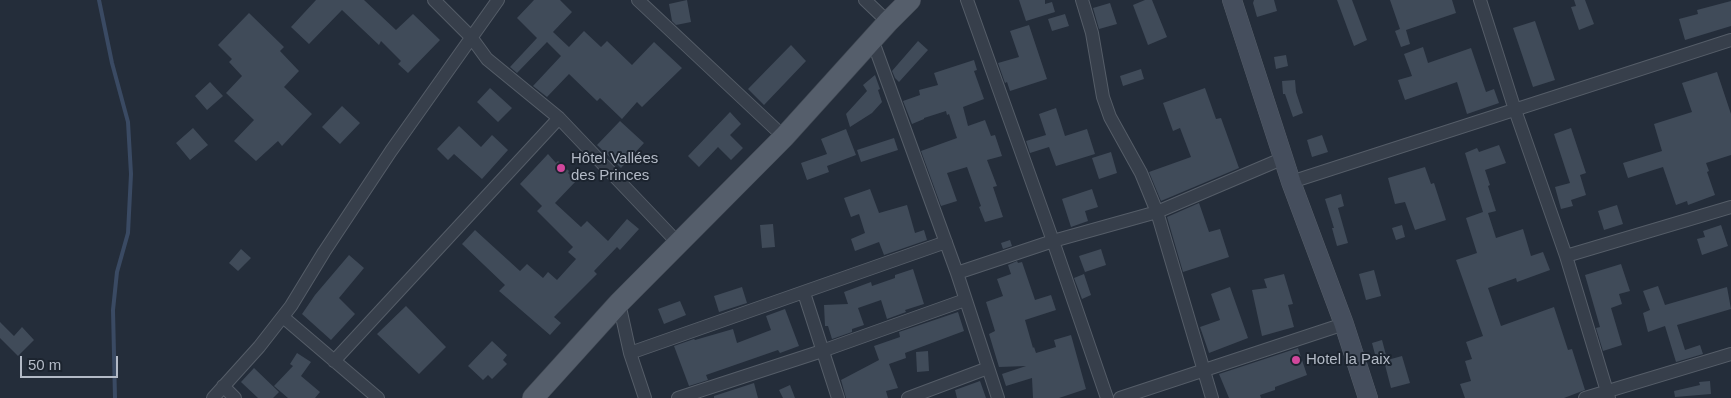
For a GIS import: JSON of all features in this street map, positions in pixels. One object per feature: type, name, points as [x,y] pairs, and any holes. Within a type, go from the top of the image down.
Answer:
[{"type":"main road","points":[[533,398],[619,303],[784,137],[872,39],[910,0]]},
{"type":"street","points":[[434,0],[471,37],[487,59],[559,118],[678,243]]},
{"type":"street","points":[[213,398],[283,317],[391,151],[498,0]]},
{"type":"street","points":[[638,0],[784,137]]},
{"type":"street","points":[[864,0],[888,22]]},
{"type":"street","points":[[967,0],[1107,398]]},
{"type":"street","points":[[1082,0],[1092,33],[1103,97],[1110,118],[1141,173],[1157,212],[1212,398]]},
{"type":"street","points":[[1232,0],[1291,182],[1344,324],[1368,398]]},
{"type":"street","points":[[1480,0],[1515,110],[1566,256],[1608,395]]},
{"type":"street","points":[[872,39],[946,242],[998,398]]},
{"type":"street","points":[[1291,182],[1731,40]]},
{"type":"street","points":[[334,361],[559,118]]},
{"type":"street","points":[[956,273],[1053,241],[1157,212],[1284,158]]},
{"type":"street","points":[[1566,256],[1731,206]]},
{"type":"street","points":[[630,353],[946,242]]},
{"type":"street","points":[[804,293],[838,398]]},
{"type":"street","points":[[678,398],[965,300]]},
{"type":"street","points":[[619,303],[630,353],[645,398]]},
{"type":"street","points":[[283,317],[378,398]]},
{"type":"street","points":[[1120,398],[1344,324]]},
{"type":"street","points":[[1585,398],[1608,395],[1731,354]]},
{"type":"street","points":[[908,398],[988,368]]},
{"type":"street","points":[[223,386],[235,398]]},
{"type":"building","points":[[316,0],[364,0],[396,30],[413,14],[440,40],[408,73],[398,64],[401,61],[381,41],[379,45],[342,10],[309,44],[291,27]]},
{"type":"building","points":[[534,0],[560,0],[572,12],[553,32],[569,47],[584,31],[601,47],[607,41],[632,65],[654,42],[682,68],[642,107],[637,102],[622,119],[600,98],[597,101],[569,74],[547,97],[533,86],[561,56],[547,42],[517,73],[510,67],[537,38],[517,18]]},
{"type":"building","points":[[687,0],[691,22],[676,25],[672,21],[669,4]]},
{"type":"building","points":[[1019,0],[1045,0],[1045,4],[1052,2],[1055,12],[1026,21]]},
{"type":"building","points":[[1145,0],[1152,0],[1167,37],[1148,45],[1133,5]]},
{"type":"building","points":[[1254,0],[1274,0],[1277,11],[1257,17],[1253,3]]},
{"type":"building","points":[[1337,0],[1352,0],[1367,40],[1354,46]]},
{"type":"building","points":[[1390,0],[1452,0],[1456,13],[1406,30],[1410,44],[1401,47],[1395,31],[1400,29]]},
{"type":"building","points":[[1574,0],[1585,0],[1594,24],[1579,30],[1571,7],[1576,6]]},
{"type":"building","points":[[1731,1],[1731,26],[1685,40],[1679,19],[1698,14],[1697,10]]},
{"type":"building","points":[[1110,3],[1117,24],[1099,29],[1093,8]]},
{"type":"building","points":[[249,13],[284,47],[280,51],[299,71],[284,87],[312,114],[282,146],[278,141],[256,161],[234,141],[254,120],[226,93],[242,76],[229,62],[232,59],[218,45]]},
{"type":"building","points":[[1065,14],[1069,26],[1052,31],[1048,19]]},
{"type":"building","points":[[1535,21],[1555,80],[1533,87],[1513,28]]},
{"type":"building","points":[[1029,25],[1047,79],[1010,91],[998,63],[1019,57],[1010,31]]},
{"type":"building","points":[[918,41],[928,50],[899,82],[892,71]]},
{"type":"building","points":[[791,45],[806,61],[764,105],[748,89]]},
{"type":"building","points":[[1423,47],[1428,63],[1471,48],[1486,92],[1494,89],[1499,103],[1467,114],[1457,82],[1405,100],[1398,80],[1412,76],[1404,54]]},
{"type":"building","points":[[1286,55],[1288,66],[1276,69],[1274,57]]},
{"type":"building","points":[[974,60],[977,70],[974,71],[984,99],[963,107],[968,126],[985,120],[991,136],[995,135],[1002,156],[987,160],[997,186],[993,187],[1003,217],[985,222],[967,167],[947,173],[957,201],[941,206],[921,151],[957,138],[949,114],[947,115],[946,111],[912,124],[903,101],[920,95],[919,90],[938,85],[934,73]]},
{"type":"building","points":[[1141,69],[1144,79],[1123,86],[1120,76]]},
{"type":"building","points":[[1717,72],[1731,114],[1731,155],[1706,163],[1715,195],[1688,205],[1687,201],[1676,205],[1663,167],[1628,178],[1623,163],[1662,151],[1654,124],[1692,112],[1682,83]]},
{"type":"building","points":[[875,75],[882,102],[872,113],[850,127],[846,114],[867,91],[863,85]]},
{"type":"building","points":[[1295,80],[1296,92],[1303,113],[1293,117],[1285,94],[1283,94],[1282,81]]},
{"type":"building","points":[[210,82],[223,96],[207,110],[195,96]]},
{"type":"building","points":[[490,88],[512,108],[498,122],[477,102]]},
{"type":"building","points":[[1205,88],[1216,119],[1221,118],[1239,168],[1161,201],[1149,172],[1191,157],[1180,128],[1173,131],[1163,103]]},
{"type":"building","points":[[342,106],[360,123],[340,144],[322,127]]},
{"type":"building","points":[[1056,108],[1065,136],[1087,129],[1095,154],[1056,166],[1049,147],[1030,153],[1026,141],[1046,135],[1039,114]]},
{"type":"building","points":[[730,112],[741,124],[730,135],[743,148],[731,160],[718,147],[699,167],[688,156]]},
{"type":"building","points":[[620,121],[644,143],[621,168],[597,145]]},
{"type":"building","points":[[459,126],[481,147],[492,135],[508,150],[482,179],[454,154],[448,160],[437,149]]},
{"type":"building","points":[[193,128],[208,145],[190,160],[176,143]]},
{"type":"building","points":[[1571,128],[1586,173],[1580,175],[1586,195],[1571,200],[1573,206],[1561,209],[1555,187],[1570,183],[1554,134]]},
{"type":"building","points":[[846,129],[856,155],[827,166],[829,172],[807,180],[801,163],[827,154],[821,139]]},
{"type":"building","points":[[1322,135],[1328,152],[1312,157],[1307,140]]},
{"type":"building","points":[[894,138],[898,150],[861,162],[857,150]]},
{"type":"building","points":[[1499,145],[1506,163],[1485,170],[1496,211],[1488,213],[1496,238],[1523,229],[1531,256],[1543,252],[1550,270],[1517,282],[1516,278],[1488,288],[1501,326],[1554,307],[1568,350],[1572,349],[1585,390],[1564,398],[1465,398],[1460,384],[1471,381],[1465,361],[1472,359],[1466,342],[1483,336],[1456,260],[1477,253],[1466,218],[1483,212],[1465,153],[1477,148],[1479,152]]},
{"type":"building","points":[[1111,152],[1117,173],[1099,179],[1092,158]]},
{"type":"building","points":[[548,154],[556,163],[558,161],[569,171],[568,173],[576,181],[555,203],[581,227],[587,221],[608,241],[627,219],[639,229],[620,250],[617,247],[594,271],[597,274],[554,317],[561,323],[550,335],[499,291],[505,285],[462,244],[475,230],[520,271],[527,264],[543,278],[548,272],[557,280],[576,259],[568,252],[573,247],[537,211],[542,206],[520,184]]},
{"type":"building","points":[[1425,167],[1431,184],[1434,183],[1446,220],[1415,230],[1405,202],[1395,204],[1388,178]]},
{"type":"building","points":[[870,189],[879,213],[907,205],[915,233],[924,230],[927,240],[884,255],[879,242],[855,251],[851,239],[865,233],[859,214],[851,217],[844,198]]},
{"type":"building","points":[[1092,189],[1098,207],[1085,211],[1088,221],[1071,227],[1062,199]]},
{"type":"building","points":[[1341,194],[1344,206],[1338,208],[1348,243],[1337,246],[1332,228],[1334,228],[1325,199]]},
{"type":"building","points":[[1199,203],[1209,232],[1220,229],[1229,257],[1183,272],[1167,217]]},
{"type":"building","points":[[1617,205],[1623,224],[1604,230],[1598,211]]},
{"type":"building","points":[[773,224],[775,247],[762,248],[760,225]]},
{"type":"building","points":[[1402,225],[1405,237],[1396,240],[1392,228]]},
{"type":"building","points":[[1721,225],[1728,246],[1702,255],[1697,239],[1705,237],[1703,231]]},
{"type":"building","points":[[1010,240],[1012,246],[1003,249],[1001,243]]},
{"type":"building","points":[[241,249],[251,258],[238,271],[229,263]]},
{"type":"building","points":[[1101,249],[1106,265],[1085,272],[1079,256]]},
{"type":"building","points":[[349,255],[364,268],[339,298],[355,314],[331,340],[302,314],[315,295]]},
{"type":"building","points":[[1017,261],[1018,263],[1022,262],[1035,300],[1051,295],[1056,310],[1025,320],[1033,348],[1036,353],[1056,347],[1054,340],[1071,335],[1086,389],[1059,398],[1033,398],[1032,378],[1006,386],[1002,374],[1026,366],[999,367],[989,334],[995,331],[986,302],[1003,296],[997,279],[1011,274],[1008,265]]},
{"type":"building","points":[[1621,264],[1630,291],[1619,294],[1622,304],[1611,308],[1622,345],[1603,351],[1596,328],[1600,327],[1585,275]]},
{"type":"building","points":[[913,269],[924,304],[905,310],[906,312],[887,319],[881,300],[858,308],[864,325],[852,329],[852,332],[832,339],[828,326],[825,326],[824,305],[848,304],[844,292],[871,282],[872,286]]},
{"type":"building","points":[[1374,270],[1381,296],[1366,300],[1359,274]]},
{"type":"building","points":[[1084,274],[1091,295],[1082,299],[1074,278]]},
{"type":"building","points":[[1284,274],[1293,304],[1288,305],[1294,327],[1262,336],[1252,290],[1267,288],[1264,279]]},
{"type":"building","points":[[1658,286],[1665,305],[1727,287],[1731,309],[1677,325],[1685,350],[1700,345],[1703,354],[1676,362],[1665,326],[1648,332],[1643,313],[1650,310],[1643,291]]},
{"type":"building","points":[[742,287],[747,303],[719,312],[714,296]]},
{"type":"building","points":[[1230,287],[1248,338],[1209,353],[1200,327],[1220,320],[1211,294]]},
{"type":"building","points":[[680,301],[686,315],[664,324],[658,309]]},
{"type":"building","points":[[406,306],[446,347],[419,374],[377,334]]},
{"type":"building","points":[[785,309],[799,346],[780,353],[778,350],[706,375],[708,380],[689,386],[674,346],[733,329],[737,343],[771,330],[766,316]]},
{"type":"building","points":[[958,312],[964,331],[905,353],[906,358],[889,364],[898,388],[886,391],[888,398],[846,398],[841,380],[879,360],[874,346],[900,337],[899,332]]},
{"type":"building","points":[[0,322],[14,336],[22,327],[34,340],[18,356],[0,338]]},
{"type":"building","points":[[1382,340],[1386,355],[1376,358],[1372,343]]},
{"type":"building","points":[[492,341],[507,355],[503,360],[507,364],[492,379],[488,375],[483,380],[468,366]]},
{"type":"building","points":[[1298,348],[1307,375],[1275,387],[1275,390],[1260,395],[1261,398],[1229,398],[1219,374]]},
{"type":"building","points":[[928,351],[929,371],[917,372],[916,352]]},
{"type":"building","points":[[297,353],[311,362],[301,376],[320,392],[315,398],[288,398],[274,386],[293,366],[290,364]]},
{"type":"building","points":[[1402,356],[1410,383],[1391,388],[1384,361]]},
{"type":"building","points":[[254,368],[279,392],[273,398],[258,398],[241,382]]},
{"type":"building","points":[[980,381],[986,398],[957,398],[955,390]]},
{"type":"building","points":[[1710,381],[1711,394],[1675,397],[1674,391],[1700,385],[1699,382]]},
{"type":"building","points":[[754,383],[758,398],[714,398],[714,396]]},
{"type":"building","points":[[790,385],[795,398],[783,398],[779,390]]},
{"type":"waterway","points":[[99,0],[112,63],[128,122],[131,174],[128,233],[117,272],[113,310],[115,398]]},
{"type":"place","name":"Hôtel Vallées des Princes","points":[[561,168]]},
{"type":"place","name":"Hotel la Paix","points":[[1296,360]]}]
